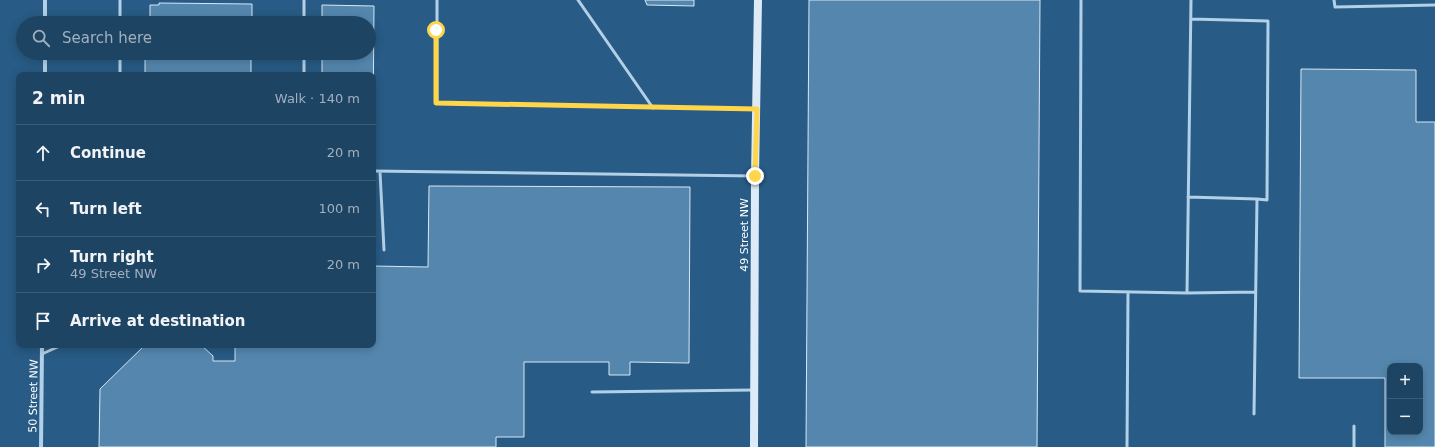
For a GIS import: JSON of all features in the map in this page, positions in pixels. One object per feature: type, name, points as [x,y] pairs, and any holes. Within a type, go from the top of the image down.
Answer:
[{"type":"street","points":[[45,0],[45,16]]},
{"type":"street","name":"49 Street NW","points":[[754,447],[755,176],[758,0]]},
{"type":"street","points":[[44,72],[45,60]]},
{"type":"street","name":"50 Street NW","points":[[41,447],[42,348]]},
{"type":"lane","points":[[120,0],[120,16]]},
{"type":"lane","points":[[304,0],[304,16]]},
{"type":"lane","points":[[436,0],[436,103],[757,109]]},
{"type":"lane","points":[[578,0],[653,108]]},
{"type":"lane","points":[[1081,0],[1080,291],[1187,293],[1255,292]]},
{"type":"lane","points":[[1187,293],[1192,0]]},
{"type":"lane","points":[[1334,0],[1335,7],[1435,5]]},
{"type":"lane","points":[[1188,197],[1268,200],[1268,21],[1191,19]]},
{"type":"lane","points":[[120,60],[120,72]]},
{"type":"lane","points":[[304,60],[304,72]]},
{"type":"lane","points":[[376,172],[755,176]]},
{"type":"lane","points":[[380,172],[384,250]]},
{"type":"lane","points":[[1254,414],[1257,199]]},
{"type":"lane","points":[[1127,447],[1128,292]]},
{"type":"lane","points":[[42,354],[55,348]]},
{"type":"lane","points":[[592,392],[754,390]]},
{"type":"lane","points":[[1354,426],[1354,447]]},
{"type":"building","points":[[645,0],[694,0],[694,6],[647,5]]},
{"type":"building","points":[[809,0],[1040,0],[1037,447],[806,447]]},
{"type":"building","points":[[159,3],[252,4],[252,16],[150,16],[150,5],[159,5]]},
{"type":"building","points":[[322,5],[374,6],[374,16],[322,16]]},
{"type":"building","points":[[145,60],[251,60],[251,72],[145,72]]},
{"type":"building","points":[[322,60],[374,60],[373,72],[322,72]]},
{"type":"building","points":[[1301,69],[1416,70],[1416,122],[1435,122],[1435,447],[1385,447],[1385,378],[1299,378]]},
{"type":"building","points":[[429,186],[690,187],[689,363],[630,362],[630,375],[609,375],[609,362],[524,362],[524,437],[496,437],[496,447],[99,447],[100,389],[142,348],[204,348],[213,356],[213,361],[235,361],[235,348],[376,348],[376,266],[428,267]]},
{"type":"route","points":[[436,30],[436,103],[757,109],[755,176]]}]
